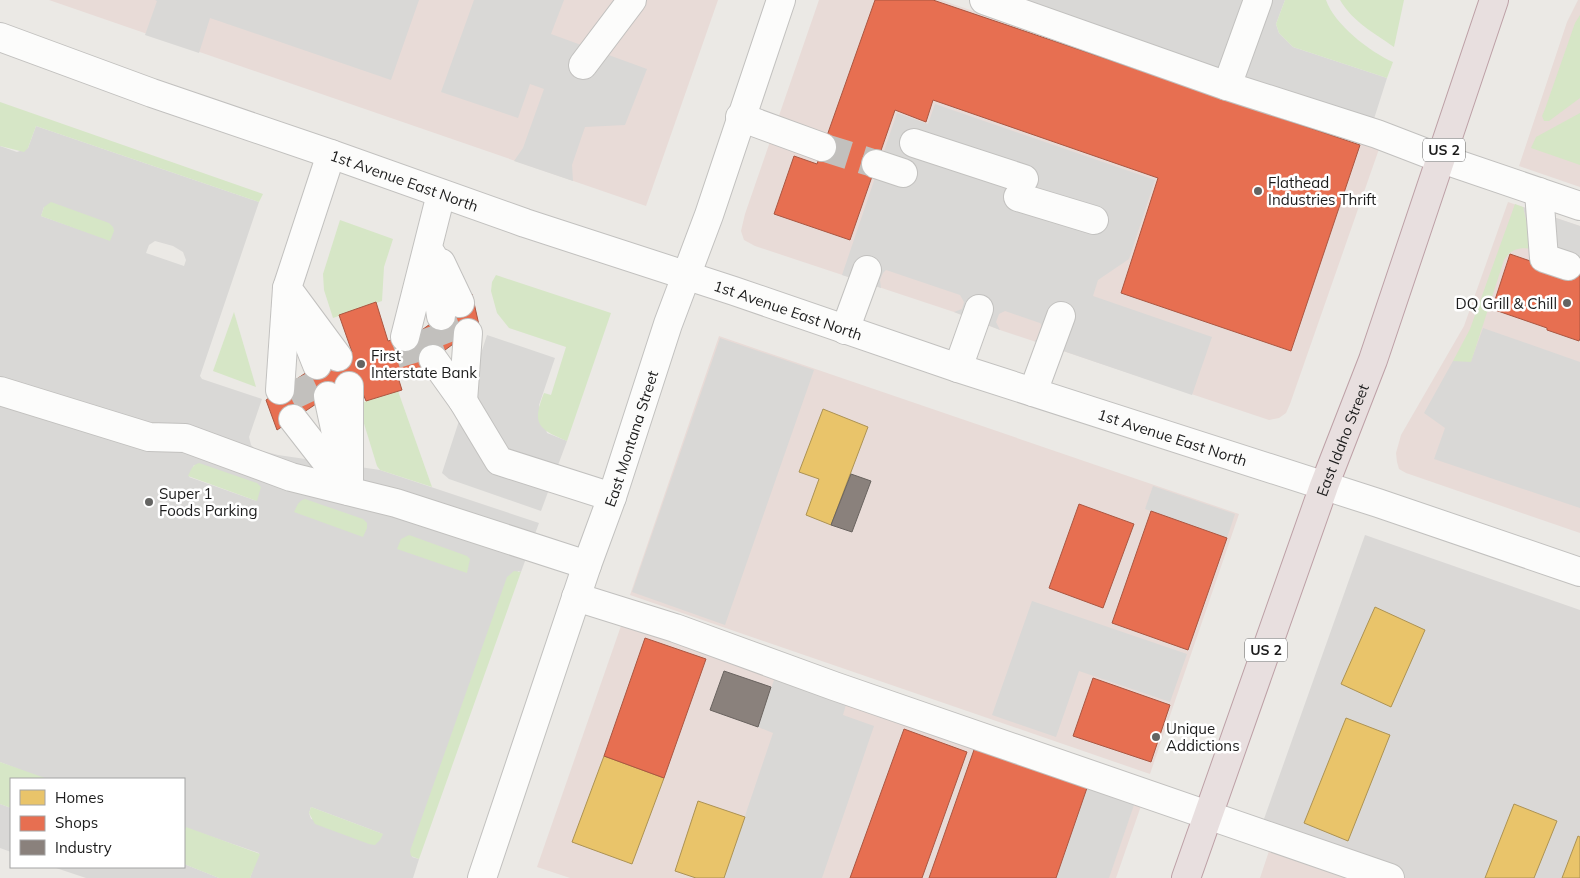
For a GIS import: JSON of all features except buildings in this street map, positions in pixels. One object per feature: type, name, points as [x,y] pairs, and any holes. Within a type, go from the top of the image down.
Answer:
[{"type":"highway","name":"East Idaho Street","points":[[1186,878],[1324,486],[1373,360],[1494,0]]},
{"type":"street","name":"East Montana Street","points":[[482,878],[587,564],[612,497],[685,275],[709,215],[740,117],[781,0]]},
{"type":"street","points":[[984,0],[1016,5],[1227,86],[1377,134],[1442,159],[1580,206]]},
{"type":"street","points":[[1227,86],[1258,0]]},
{"type":"street","points":[[583,65],[632,1]]},
{"type":"street","name":"1st Avenue East North","points":[[0,38],[152,93],[599,248],[1580,572]]},
{"type":"street","points":[[740,117],[822,147]]},
{"type":"street","points":[[914,143],[1094,220]]},
{"type":"street","points":[[287,288],[308,372],[287,288],[331,154]]},
{"type":"street","points":[[876,164],[903,173]]},
{"type":"street","points":[[1540,192],[1544,258],[1568,266]]},
{"type":"street","points":[[430,241],[432,321],[430,241],[441,194]]},
{"type":"street","points":[[845,330],[867,270]]},
{"type":"street","points":[[958,368],[979,310]]},
{"type":"street","points":[[1033,392],[1061,316]]},
{"type":"street","points":[[463,401],[442,352],[463,401],[499,461],[612,497]]},
{"type":"street","points":[[0,391],[149,437],[185,438],[291,477],[396,503],[587,564]]},
{"type":"street","points":[[349,491],[320,402],[349,491]]},
{"type":"street","points":[[576,597],[675,628],[834,686],[1390,878]]},
{"type":"shaded area","points":[[49,0],[718,0],[646,206]]},
{"type":"shaded area","points":[[155,0],[419,0],[391,80],[210,18],[199,53],[145,35],[157,1]]},
{"type":"shaded area","points":[[474,0],[564,0],[551,34],[647,69],[625,125],[585,127],[572,165],[573,181],[514,161],[523,148],[544,89],[530,84],[518,118],[441,92]]},
{"type":"shaded area","points":[[819,0],[941,0],[1379,149],[1286,413],[1279,418],[1269,420],[755,246],[744,240],[741,231],[745,214]]},
{"type":"shaded area","points":[[1021,0],[1285,0],[1276,24],[1279,33],[1293,47],[1387,78],[1373,122]]},
{"type":"shaded area","points":[[1578,0],[1580,0],[1580,187],[1519,166],[1567,22]]},
{"type":"shaded area","points":[[935,104],[1155,180],[1129,259],[1098,280],[1093,296],[1212,337],[1192,395],[1034,341],[1040,338],[1044,330],[1040,323],[1005,311],[999,314],[996,322],[1000,330],[954,312],[962,309],[964,302],[960,295],[886,270],[880,280],[881,288],[842,275],[897,113],[928,124]]},
{"type":"shaded area","name":"Super 1 Foods Parking","points":[[36,126],[259,202],[200,376],[202,379],[262,399],[249,437],[251,445],[255,449],[278,455],[380,470],[539,523],[521,572],[518,571],[412,857],[419,859],[413,878],[250,878],[259,853],[186,828],[185,832],[185,778],[41,778],[0,762],[0,146],[17,152],[28,148]],"holes":[[[44,207],[110,240],[41,216]],[[155,241],[173,246],[183,252],[186,260],[184,266],[146,253],[149,245]],[[194,465],[257,501],[189,477]],[[311,807],[383,834],[311,819],[309,813]]]},
{"type":"shaded area","points":[[1508,202],[1580,226],[1580,533],[1406,473],[1399,469],[1397,462],[1396,453],[1401,435],[1464,326]]},
{"type":"shaded area","points":[[1523,207],[1580,226],[1580,277],[1533,249]]},
{"type":"shaded area","points":[[1483,328],[1580,362],[1580,508],[1434,459],[1445,428],[1424,413],[1453,361],[1471,361]]},
{"type":"shaded area","points":[[487,335],[555,358],[539,405],[547,433],[567,441],[541,511],[449,479],[442,473]]},
{"type":"shaded area","points":[[719,336],[1239,514],[1150,774],[630,595]]},
{"type":"shaded area","points":[[720,338],[814,370],[725,625],[632,592]]},
{"type":"shaded area","points":[[1153,486],[1235,514],[1227,538],[1145,509]]},
{"type":"shaded area","points":[[1365,535],[1580,610],[1580,878],[1389,878],[1259,833]]},
{"type":"shaded area","points":[[1032,601],[1187,654],[1170,702],[1079,671],[1056,737],[992,715]]},
{"type":"shaded area","points":[[622,623],[1142,803],[1116,878],[570,878],[537,867]]},
{"type":"shaded area","points":[[775,677],[847,701],[843,715],[874,726],[822,878],[724,878],[773,733],[758,727]]},
{"type":"shaded area","points":[[1088,785],[1135,802],[1109,878],[1056,878]]},
{"type":"shaded area","points":[[0,804],[10,808],[10,852],[0,848]]},
{"type":"shaded area","points":[[1270,848],[1358,878],[1260,878]]},
{"type":"shaded area","points":[[185,864],[219,878],[86,878],[56,868],[185,868]]},
{"type":"green space","points":[[1285,0],[1326,0],[1330,9],[1345,28],[1364,44],[1393,62],[1387,78],[1293,47],[1279,33],[1276,24]]},
{"type":"green space","points":[[1340,0],[1404,0],[1394,47],[1351,15]]},
{"type":"green space","points":[[1580,15],[1580,98],[1549,121],[1544,121],[1542,116],[1575,23]]},
{"type":"green space","points":[[0,102],[263,194],[259,202],[36,126],[28,148],[24,152],[0,146]]},
{"type":"green space","points":[[1580,113],[1580,165],[1531,148],[1536,137]]},
{"type":"green space","points":[[51,202],[109,223],[114,231],[110,241],[41,216],[44,207]]},
{"type":"green space","points":[[1515,204],[1523,207],[1533,249],[1517,249],[1504,260],[1471,362],[1453,361],[1470,329]]},
{"type":"green space","points":[[340,220],[393,239],[384,267],[382,301],[333,318],[324,290],[323,274]]},
{"type":"green space","points":[[496,275],[611,313],[567,441],[549,433],[540,424],[538,418],[538,411],[544,393],[551,395],[566,347],[509,328],[497,313],[491,291],[492,282]]},
{"type":"green space","points":[[234,312],[256,387],[213,371]]},
{"type":"green space","points":[[398,391],[432,487],[380,470],[377,466],[358,404]]},
{"type":"green space","points":[[199,463],[257,483],[261,487],[257,501],[188,476],[193,466]]},
{"type":"green space","points":[[305,499],[363,519],[367,523],[367,528],[363,537],[294,512],[299,502]]},
{"type":"green space","points":[[409,535],[467,556],[470,559],[467,573],[397,549],[401,539]]},
{"type":"green space","points":[[514,571],[521,572],[419,859],[411,856],[410,851],[507,577]]},
{"type":"green space","points":[[0,762],[45,778],[10,778],[10,808],[0,804]]},
{"type":"green space","points":[[311,807],[383,834],[375,845],[315,824],[309,813]]},
{"type":"green space","points":[[186,827],[260,854],[250,878],[219,878],[185,864]]},
{"type":"tunnel","points":[[822,147],[876,164]]},
{"type":"tunnel","points":[[441,316],[452,345]]},
{"type":"tunnel","points":[[423,329],[433,359]]},
{"type":"tunnel","points":[[405,337],[415,370]]},
{"type":"tunnel","points":[[297,378],[311,407]]},
{"type":"place","name":"Flathead Industries Thrift","points":[[1258,191]]},
{"type":"place","name":"DQ Grill & Chill","points":[[1567,303]]},
{"type":"place","name":"First Interstate Bank","points":[[361,364]]},
{"type":"place","name":"Super 1 Foods Parking","points":[[149,502]]},
{"type":"place","name":"Unique Addictions","points":[[1156,737]]}]
